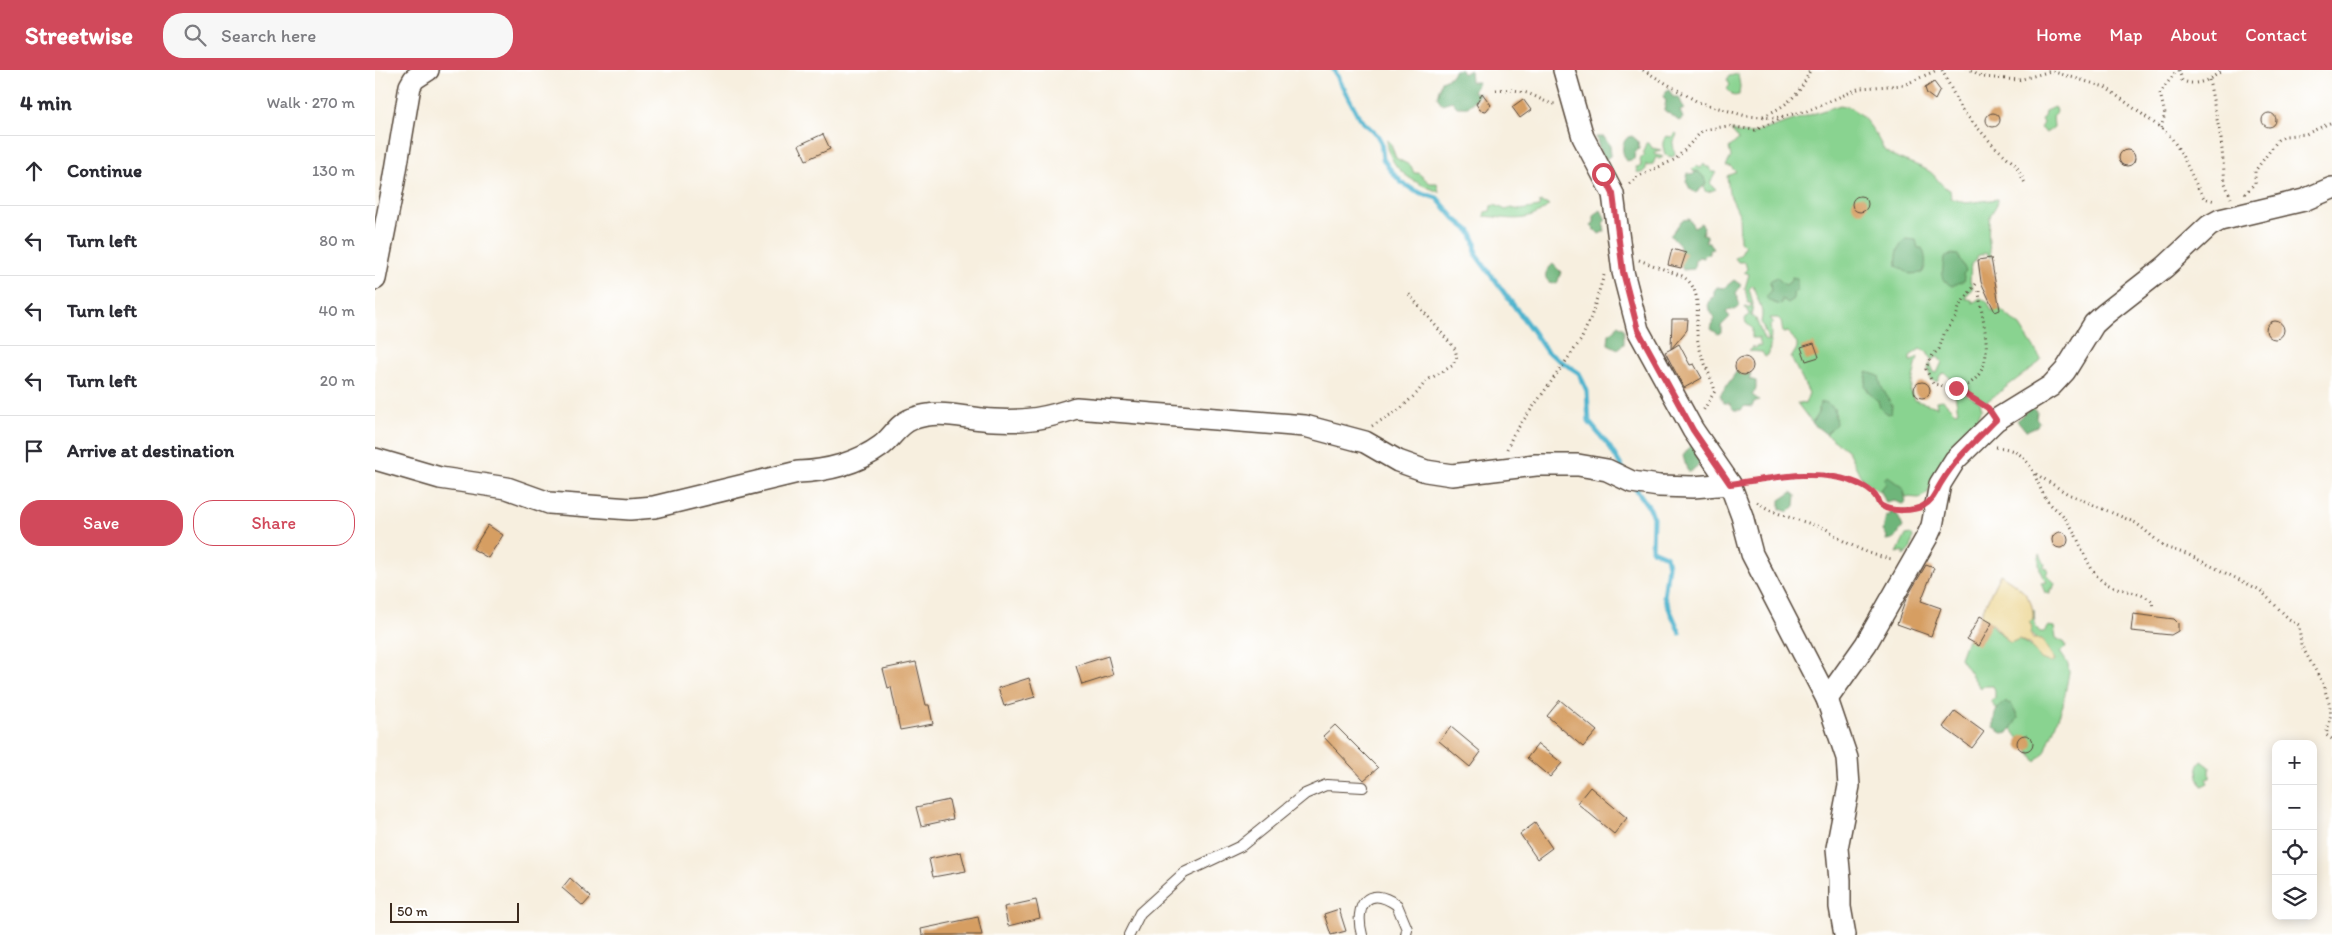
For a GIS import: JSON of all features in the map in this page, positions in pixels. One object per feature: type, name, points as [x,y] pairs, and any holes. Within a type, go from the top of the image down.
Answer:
[{"type":"street","points":[[375,280],[395,182],[409,86],[414,79],[428,70]]},
{"type":"street","points":[[1564,70],[1583,137],[1613,194],[1619,250],[1638,330],[1693,430],[1730,484],[1743,516],[1752,554],[1827,699],[1847,758],[1849,786],[1837,848],[1840,907],[1845,935]]},
{"type":"street","points":[[1827,699],[1866,644],[1917,556],[1932,526],[1940,484],[1955,460],[1996,420],[2051,386],[2065,370],[2094,324],[2165,267],[2209,226],[2230,212],[2304,200],[2332,188]]},
{"type":"street","points":[[375,459],[440,478],[507,488],[549,503],[630,509],[654,507],[798,472],[821,471],[866,455],[883,446],[895,430],[911,419],[928,414],[955,414],[993,420],[1041,419],[1076,408],[1305,426],[1365,442],[1398,461],[1426,471],[1452,475],[1537,465],[1578,465],[1607,470],[1632,482],[1659,486],[1693,488],[1730,484]]},
{"type":"lane","points":[[1129,935],[1140,913],[1184,874],[1241,846],[1305,794],[1325,785],[1363,787]]},
{"type":"lane","points":[[1362,935],[1359,910],[1367,898],[1377,896],[1397,905],[1407,929],[1406,935]]},
{"type":"path","points":[[1643,70],[1698,102],[1746,116],[1775,118],[1807,111],[1860,88],[1904,85],[1937,70]]},
{"type":"path","points":[[1761,117],[1785,106],[1803,88],[1810,70]]},
{"type":"path","points":[[1942,70],[1961,109],[1993,145],[2015,165],[2025,183]]},
{"type":"path","points":[[1971,70],[1983,77],[2019,80],[2051,71],[2099,84],[2161,128],[2181,153],[2200,192],[2209,200],[2223,203],[2230,212],[2234,203],[2225,183],[2221,139],[2209,80]]},
{"type":"path","points":[[2030,76],[2031,70]]},
{"type":"path","points":[[2161,128],[2165,114],[2160,94],[2178,70]]},
{"type":"path","points":[[2178,70],[2186,83],[2209,80],[2222,70]]},
{"type":"path","points":[[1496,90],[1511,89],[1533,95],[1547,103],[1573,103]]},
{"type":"path","points":[[1616,214],[1625,191],[1633,181],[1676,159],[1703,130],[1727,126],[1755,130],[1790,115]]},
{"type":"path","points":[[2242,196],[2255,184],[2255,170],[2278,140],[2286,136],[2306,134],[2332,122]]},
{"type":"path","points":[[1619,250],[1630,257],[1682,276],[1688,280],[1695,291],[1698,305],[1698,344],[1715,391],[1707,407],[1698,417],[1693,430]]},
{"type":"path","points":[[1485,471],[1504,455],[1513,435],[1581,340],[1591,317],[1606,267]]},
{"type":"path","points":[[1975,284],[1960,305],[1956,317],[1944,334],[1939,349],[1927,363],[1928,377],[1933,384],[1959,390],[1988,408],[1996,420],[2005,449]]},
{"type":"path","points":[[1959,390],[1979,376],[1986,362],[1979,291]]},
{"type":"path","points":[[1346,437],[1400,409],[1417,393],[1426,381],[1452,366],[1457,357],[1455,349],[1408,293]]},
{"type":"path","points":[[1971,444],[2005,449],[2021,456],[2036,474],[2046,500],[2065,518],[2097,576],[2119,588],[2147,597],[2152,601],[2153,608]]},
{"type":"path","points":[[2036,474],[2069,494],[2135,523],[2165,547],[2189,555],[2260,590],[2289,619],[2299,626],[2301,644],[2325,687],[2325,694],[2331,713],[2331,723],[2326,735],[2332,739]]},
{"type":"path","points":[[1730,484],[1804,475],[1830,476],[1852,481],[1876,497],[1878,503],[1883,507],[1908,509],[1921,507]]},
{"type":"path","points":[[1730,484],[1772,513],[1798,519],[1829,530],[1841,539],[1880,558],[1917,556]]},
{"type":"green space","points":[[1455,70],[1461,70],[1463,74],[1470,70],[1471,82],[1478,82],[1473,92],[1479,93],[1478,96],[1468,107],[1457,107],[1452,101],[1442,104],[1437,97],[1441,81],[1450,77]]},
{"type":"green space","points":[[1738,74],[1739,95],[1734,96],[1727,89],[1730,85],[1727,80],[1729,76]]},
{"type":"green space","points":[[1669,90],[1673,97],[1679,97],[1684,109],[1680,111],[1683,118],[1679,121],[1664,110],[1666,101],[1663,96]]},
{"type":"green space","points":[[1840,105],[1848,107],[1867,122],[1884,150],[1930,172],[1943,186],[1950,190],[1951,198],[1966,203],[1998,199],[1989,222],[1991,258],[1986,253],[1977,256],[1977,259],[1971,264],[1970,281],[1973,287],[1965,298],[1972,300],[1973,303],[1980,298],[1987,301],[1992,311],[2000,309],[2020,326],[2041,359],[2040,362],[1986,402],[1956,384],[1945,373],[1941,374],[1937,382],[1931,380],[1928,369],[1930,363],[1934,372],[1937,373],[1942,362],[1938,357],[1931,360],[1927,352],[1920,349],[1910,356],[1910,361],[1918,357],[1910,391],[1914,400],[1937,407],[1936,401],[1943,400],[1955,412],[1958,411],[1955,394],[1959,390],[1980,402],[1982,409],[1971,430],[1950,450],[1927,494],[1919,498],[1906,497],[1903,488],[1892,481],[1886,484],[1882,493],[1863,481],[1848,451],[1826,434],[1836,414],[1818,408],[1818,413],[1812,423],[1797,403],[1805,404],[1809,393],[1791,358],[1797,348],[1797,343],[1788,332],[1783,333],[1781,321],[1778,318],[1770,318],[1773,322],[1770,326],[1769,354],[1765,357],[1762,352],[1748,351],[1752,349],[1752,346],[1755,349],[1758,345],[1761,347],[1759,338],[1752,338],[1752,328],[1746,323],[1745,319],[1749,314],[1745,307],[1750,307],[1752,304],[1748,303],[1745,288],[1749,274],[1744,272],[1747,269],[1745,262],[1738,262],[1735,258],[1740,255],[1745,246],[1740,241],[1739,214],[1729,193],[1727,176],[1736,172],[1730,166],[1726,166],[1731,157],[1729,148],[1739,139],[1731,130],[1738,133],[1751,134]],"holes":[[[1753,285],[1762,312],[1761,322],[1769,341],[1764,340],[1756,319],[1751,316],[1753,304],[1749,289]]]},
{"type":"green space","points":[[2054,107],[2057,112],[2053,116],[2054,127],[2046,133],[2040,128],[2043,123],[2041,119],[2044,117],[2045,111]]},
{"type":"green space","points":[[1675,133],[1677,134],[1673,144],[1675,155],[1672,157],[1665,155],[1663,143],[1666,136],[1672,137]]},
{"type":"green space","points":[[1632,136],[1638,141],[1639,149],[1635,152],[1634,159],[1627,161],[1623,152],[1623,146],[1625,140]]},
{"type":"green space","points":[[1596,137],[1604,137],[1610,146],[1611,155],[1603,162]]},
{"type":"green space","points":[[1387,140],[1390,142],[1396,158],[1411,166],[1414,173],[1418,173],[1430,183],[1437,183],[1439,192],[1420,184],[1397,167],[1392,160]]},
{"type":"green space","points":[[1646,143],[1649,143],[1652,148],[1661,150],[1654,152],[1654,154],[1663,157],[1659,159],[1656,157],[1653,164],[1648,166],[1646,164],[1646,169],[1642,173],[1637,172],[1636,167],[1641,166],[1640,159],[1645,155],[1643,152]]},
{"type":"green space","points":[[1704,164],[1706,167],[1710,167],[1712,172],[1716,172],[1710,183],[1716,189],[1708,192],[1705,191],[1704,187],[1706,184],[1697,171],[1694,172],[1692,170],[1696,166],[1701,168]]},
{"type":"green space","points":[[1697,171],[1704,177],[1706,184],[1696,193],[1690,189],[1686,181],[1688,173],[1692,175]]},
{"type":"green space","points":[[1540,202],[1549,205],[1526,218],[1510,219],[1484,216],[1485,212],[1490,211],[1491,206],[1495,205],[1506,210],[1511,208],[1520,210],[1539,207]]},
{"type":"green space","points":[[1601,210],[1606,220],[1603,223],[1605,231],[1599,234],[1591,226],[1594,222],[1594,215]]},
{"type":"green space","points":[[1689,219],[1694,227],[1701,223],[1704,227],[1702,234],[1706,235],[1707,238],[1705,242],[1709,242],[1714,249],[1710,250],[1710,254],[1704,255],[1704,258],[1699,257],[1695,260],[1694,269],[1683,270],[1679,244],[1670,236],[1682,220]]},
{"type":"green space","points":[[1907,239],[1916,240],[1918,248],[1922,248],[1925,264],[1922,273],[1910,274],[1897,266],[1899,248]]},
{"type":"green space","points":[[1952,254],[1958,255],[1966,271],[1963,274],[1965,280],[1952,286],[1945,281],[1943,270],[1944,258]]},
{"type":"green space","points":[[1553,264],[1561,272],[1557,284],[1549,282],[1546,277],[1547,270]]},
{"type":"green space","points":[[1776,277],[1785,285],[1789,283],[1792,277],[1797,278],[1797,290],[1793,294],[1794,299],[1788,303],[1782,299],[1781,305],[1779,305],[1766,297],[1771,291],[1770,281]]},
{"type":"green space","points":[[1734,280],[1741,285],[1736,293],[1740,306],[1726,312],[1730,317],[1721,326],[1721,332],[1718,334],[1711,329],[1714,318],[1708,306],[1711,298],[1714,297],[1714,291],[1717,287],[1724,288]]},
{"type":"green space","points":[[1618,325],[1624,329],[1624,344],[1618,349],[1608,344],[1609,334]]},
{"type":"green space","points":[[1737,371],[1741,374],[1751,374],[1749,379],[1756,381],[1756,389],[1752,395],[1759,400],[1754,402],[1752,407],[1745,406],[1741,410],[1734,410],[1729,403],[1724,403],[1720,395]]},
{"type":"green space","points":[[1867,372],[1879,376],[1881,386],[1892,405],[1891,413],[1888,414],[1880,408],[1878,401],[1869,393],[1865,385]]},
{"type":"green space","points":[[1825,402],[1834,408],[1836,424],[1826,434],[1812,423],[1818,413],[1820,403]]},
{"type":"green space","points":[[2031,407],[2037,412],[2036,418],[2039,422],[2037,426],[2026,431],[2017,420]]},
{"type":"green space","points":[[1692,443],[1698,451],[1696,456],[1701,461],[1690,472],[1687,470],[1683,456]]},
{"type":"green space","points":[[1887,476],[1903,488],[1906,502],[1902,504],[1894,501],[1886,503],[1880,489],[1886,484],[1884,479]]},
{"type":"green space","points":[[1792,492],[1796,495],[1795,506],[1789,512],[1780,509],[1780,500]]},
{"type":"green space","points":[[1890,512],[1897,514],[1903,527],[1894,539],[1886,540],[1887,536],[1883,531],[1886,515],[1890,516]]},
{"type":"green space","points":[[1910,534],[1913,537],[1911,548],[1904,556],[1904,551],[1897,553],[1906,535]]},
{"type":"green space","points":[[2040,554],[2045,565],[2043,567],[2047,568],[2048,572],[2046,574],[2055,583],[2053,589],[2050,589],[2050,594],[2045,593],[2041,583],[2047,582],[2040,569]]},
{"type":"green space","points":[[2034,610],[2035,626],[2040,632],[2044,632],[2048,626],[2054,627],[2056,638],[2065,643],[2066,647],[2060,652],[2068,664],[2069,672],[2063,705],[2045,752],[2036,762],[2028,750],[2032,745],[2030,738],[2025,736],[2019,739],[2011,728],[2018,718],[2011,704],[2001,704],[1997,710],[1991,701],[1995,699],[1993,686],[1983,686],[1981,689],[1960,658],[1967,639],[1991,624],[2010,643],[2019,639],[2049,660],[2055,660],[2035,639],[2030,629],[2029,622],[2033,619]]},
{"type":"green space","points":[[2005,702],[2011,704],[2018,718],[2008,733],[2004,734],[1994,728],[1994,720],[1995,713]]},
{"type":"green space","points":[[2202,761],[2210,767],[2210,778],[2206,779],[2208,783],[2202,786],[2197,773]]},
{"type":"sand","points":[[2000,574],[2024,592],[2028,598],[2033,611],[2033,619],[2029,622],[2032,627],[2030,633],[2033,639],[2041,639],[2055,660],[2051,663],[2041,659],[2029,644],[2019,639],[2010,643],[1992,623],[1980,616]]},
{"type":"building","points":[[1934,82],[1940,90],[1935,100],[1927,94],[1925,88]]},
{"type":"building","points":[[1482,93],[1491,105],[1486,111],[1480,110],[1476,104]]},
{"type":"building","points":[[1523,99],[1531,110],[1520,118],[1512,107]]},
{"type":"building","points":[[1993,113],[1998,115],[2000,120],[1998,125],[1993,127],[1988,125],[1986,120],[1988,115]]},
{"type":"building","points":[[2266,113],[2272,113],[2276,120],[2272,127],[2266,127],[2262,123],[2262,117]]},
{"type":"building","points":[[823,134],[830,149],[806,160],[799,145]]},
{"type":"building","points":[[2127,150],[2133,152],[2135,158],[2133,164],[2127,166],[2121,164],[2119,158],[2121,152]]},
{"type":"building","points":[[1860,196],[1866,198],[1868,204],[1866,210],[1860,212],[1854,210],[1852,204],[1854,198]]},
{"type":"building","points":[[1672,249],[1686,253],[1681,268],[1668,265]]},
{"type":"building","points":[[1991,258],[2000,310],[1995,312],[1981,282],[1978,260]]},
{"type":"building","points":[[1672,319],[1688,319],[1687,330],[1671,349]]},
{"type":"building","points":[[2275,321],[2281,324],[2284,330],[2281,336],[2275,339],[2269,336],[2266,330],[2269,324]]},
{"type":"building","points":[[1814,343],[1819,357],[1806,361],[1801,347]]},
{"type":"building","points":[[1679,344],[1690,365],[1694,364],[1702,378],[1684,388],[1665,352]]},
{"type":"building","points":[[1744,357],[1750,360],[1753,366],[1750,372],[1744,375],[1738,372],[1735,366],[1738,360]]},
{"type":"building","points":[[1919,382],[1925,382],[1930,387],[1928,396],[1919,398],[1914,393],[1914,387]]},
{"type":"building","points":[[488,525],[503,535],[488,558],[473,549]]},
{"type":"building","points":[[2057,532],[2063,532],[2068,537],[2066,546],[2057,548],[2052,543],[2052,537]]},
{"type":"building","points":[[1926,565],[1934,568],[1921,601],[1941,608],[1931,636],[1897,624],[1906,599]]},
{"type":"building","points":[[2133,614],[2174,619],[2178,623],[2178,631],[2171,635],[2131,631]]},
{"type":"building","points":[[1980,616],[1992,623],[1979,646],[1967,639]]},
{"type":"building","points":[[1108,656],[1113,675],[1082,685],[1076,666]]},
{"type":"building","points":[[916,662],[926,705],[929,705],[933,724],[900,730],[891,687],[888,688],[883,669]]},
{"type":"building","points":[[1029,678],[1035,697],[1004,706],[998,688]]},
{"type":"building","points":[[1560,700],[1597,731],[1583,747],[1547,716]]},
{"type":"building","points":[[1955,711],[1984,732],[1972,748],[1943,727]]},
{"type":"building","points":[[1335,725],[1378,768],[1364,780],[1323,736]]},
{"type":"building","points":[[1451,727],[1481,752],[1470,767],[1439,741]]},
{"type":"building","points":[[2025,735],[2033,743],[2025,751],[2017,743]]},
{"type":"building","points":[[1538,744],[1562,763],[1550,777],[1527,758]]},
{"type":"building","points":[[1590,787],[1627,818],[1614,834],[1577,803]]},
{"type":"building","points":[[949,800],[953,819],[921,826],[916,807]]},
{"type":"building","points":[[1535,823],[1552,848],[1537,859],[1520,834]]},
{"type":"building","points":[[961,852],[966,871],[933,877],[929,859]]},
{"type":"building","points":[[570,878],[591,897],[583,906],[562,888]]},
{"type":"building","points":[[1036,900],[1040,918],[1008,926],[1004,907]]},
{"type":"building","points":[[1339,909],[1346,931],[1331,935],[1324,914]]},
{"type":"building","points":[[978,917],[982,935],[922,935],[921,929]]},
{"type":"waterway","points":[[1334,70],[1360,119],[1377,135],[1381,142],[1383,159],[1389,168],[1401,182],[1415,191],[1437,198],[1455,219],[1470,231],[1475,242],[1476,255],[1547,352],[1579,373],[1587,391],[1589,422],[1609,446],[1623,469]]},
{"type":"waterway","points":[[1636,489],[1650,509],[1653,517],[1652,550],[1666,556],[1668,566],[1664,597],[1680,633]]},
{"type":"route","points":[[1603,174],[1613,194],[1623,272],[1638,330],[1693,430],[1730,484],[1804,475],[1830,476],[1852,481],[1876,497],[1878,503],[1883,507],[1908,509],[1921,507],[1931,500],[1955,460],[1996,420],[1988,408],[1956,388]]}]
